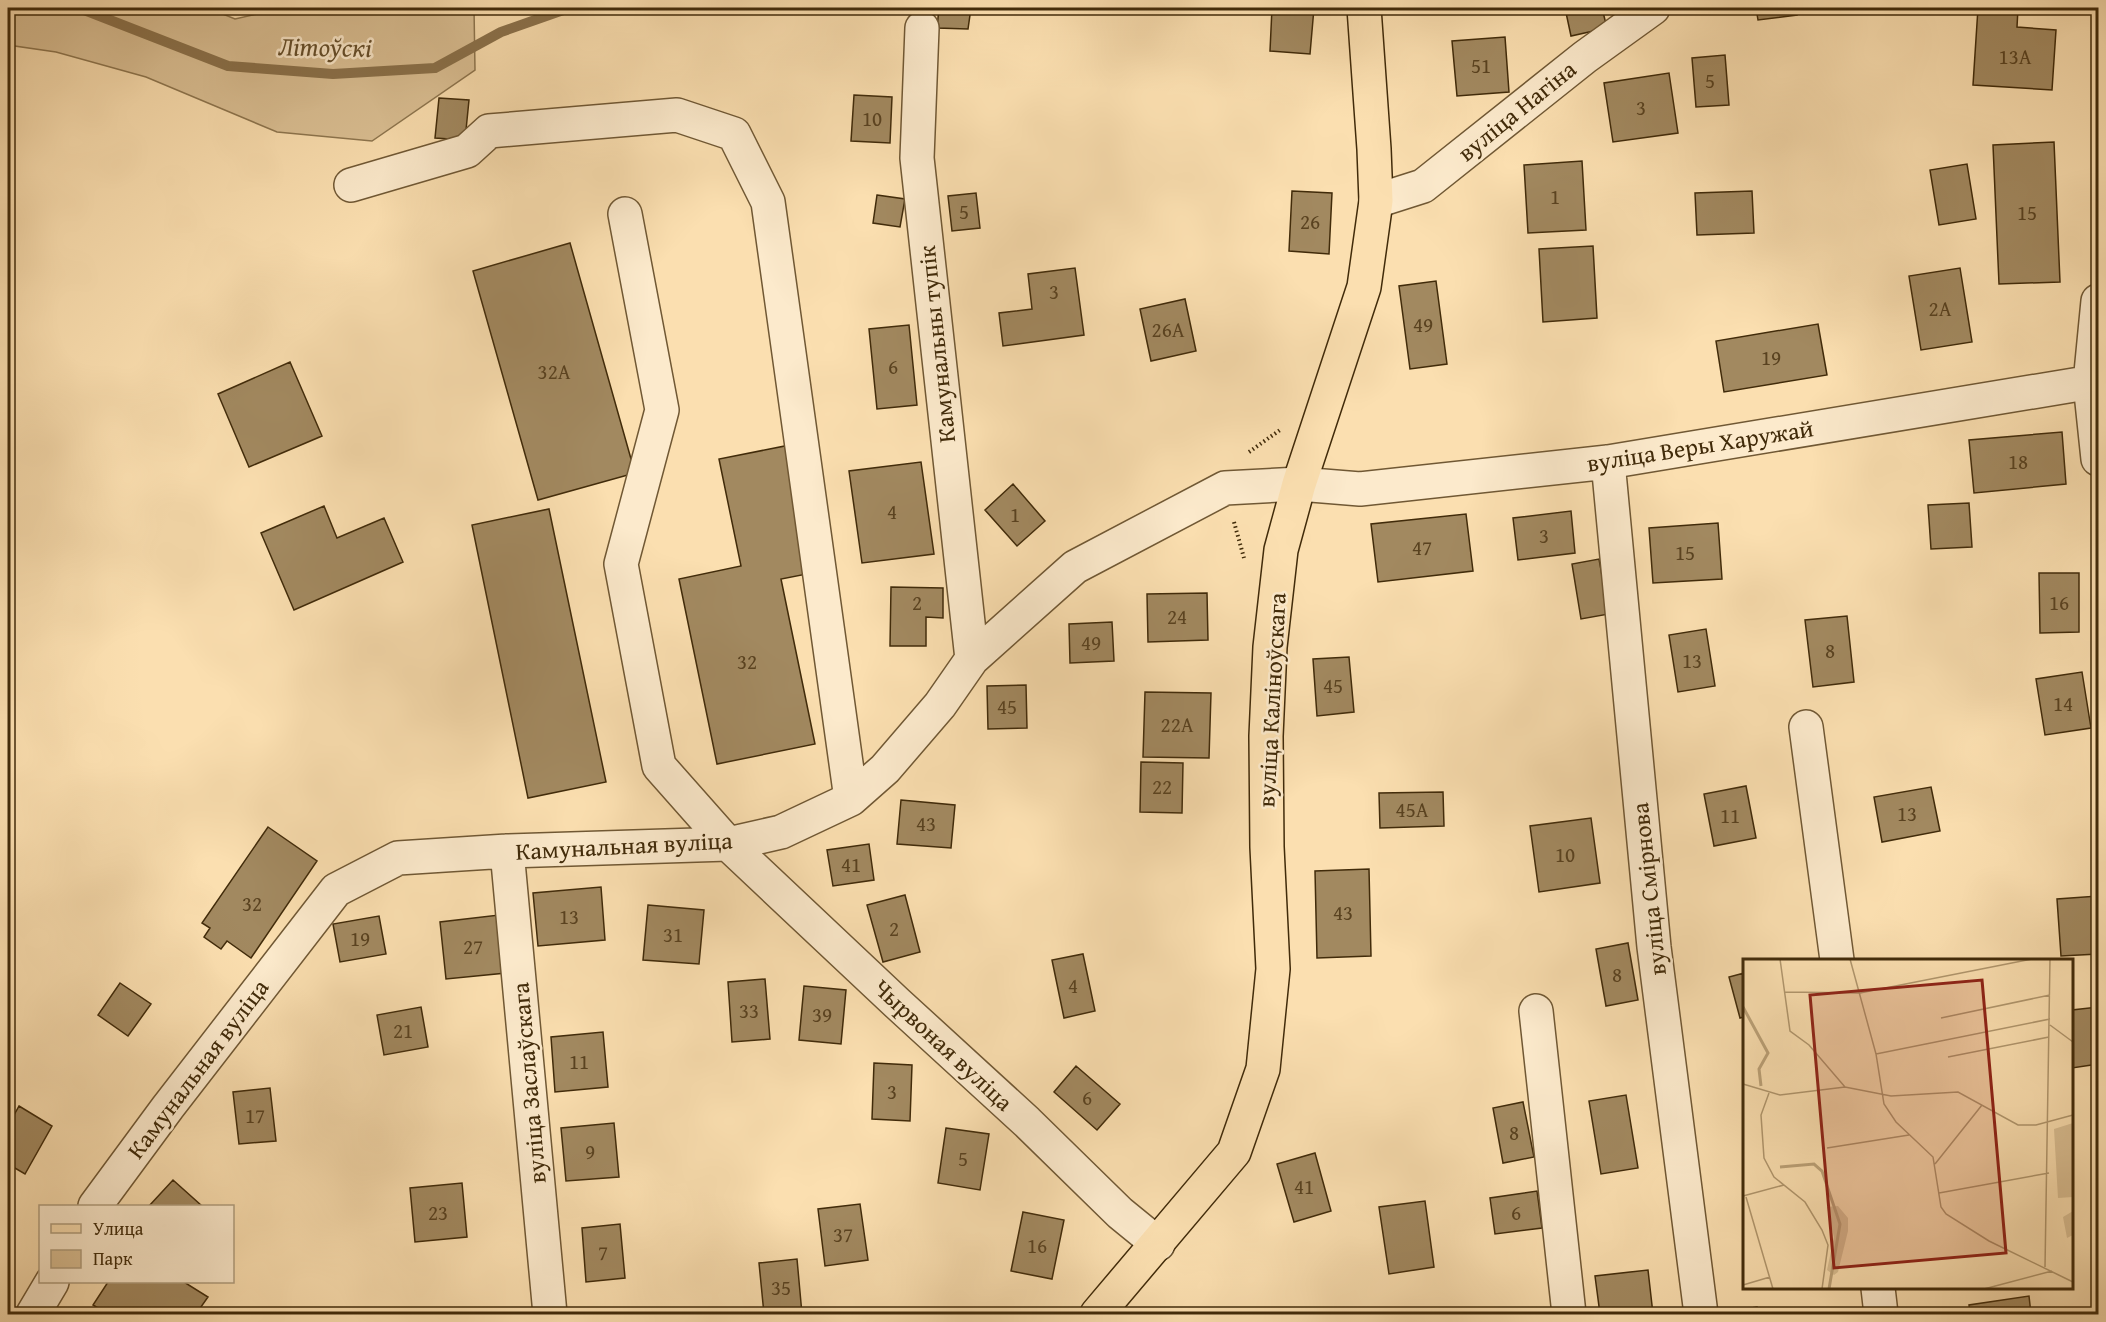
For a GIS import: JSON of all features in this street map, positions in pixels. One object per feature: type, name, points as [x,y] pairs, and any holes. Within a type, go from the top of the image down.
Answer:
[{"type":"main road","name":"вуліца Каліноўскага","points":[[1097,1314],[1158,1245],[1234,1152],[1263,1069],[1273,969],[1267,836],[1266,736],[1270,646],[1281,550],[1299,484],[1364,287],[1376,201],[1364,8]]},
{"type":"street","name":"вуліца Нагіна","points":[[1376,201],[1423,186],[1585,57],[1653,8]]},
{"type":"street","name":"Камунальны тупік","points":[[922,28],[917,158],[972,659]]},
{"type":"street","points":[[351,185],[467,151],[489,131],[677,115],[734,134],[768,202],[851,799]]},
{"type":"street","name":"Чырвоная вуліца","points":[[625,214],[662,410],[621,564],[659,766],[729,844],[1027,1122],[1120,1213],[1158,1245]]},
{"type":"street","points":[[2098,300],[2094,382],[2098,459]]},
{"type":"street","name":"вуліца Веры Харужай","points":[[1299,484],[1360,489],[1608,462],[2094,382]]},
{"type":"street","name":"вуліца Смірнова","points":[[1608,462],[1654,947],[1701,1314]]},
{"type":"street","name":"Камунальная вуліца","points":[[96,1205],[168,1107],[336,890],[398,858],[507,851],[729,844],[781,832],[851,799],[885,769],[940,705],[972,659],[1075,567],[1225,488],[1299,484]]},
{"type":"street","points":[[1806,727],[1837,959]]},
{"type":"street","name":"вуліца Заслаўскага","points":[[507,851],[550,1314]]},
{"type":"street","points":[[1536,1011],[1569,1314]]},
{"type":"street","points":[[33,1314],[51,1283]]},
{"type":"street","points":[[1878,1289],[1881,1314]]},
{"type":"green space","points":[[8,8],[208,8],[235,19],[283,8],[474,8],[475,70],[372,141],[277,132],[146,77],[56,52],[8,45]]},
{"type":"building","points":[[939,8],[971,8],[968,29],[937,28]]},
{"type":"building","points":[[1272,8],[1314,8],[1310,54],[1270,51]]},
{"type":"building","points":[[1565,8],[1602,8],[1607,28],[1571,36]]},
{"type":"building","points":[[1756,8],[1796,8],[1797,15],[1758,20]]},
{"type":"building","points":[[1978,8],[2018,8],[2017,27],[2056,30],[2052,90],[1973,85]]},
{"type":"building","points":[[1505,37],[1509,92],[1457,96],[1452,41]]},
{"type":"building","points":[[1725,55],[1729,105],[1696,107],[1692,58]]},
{"type":"building","points":[[1669,73],[1678,133],[1613,142],[1604,83]]},
{"type":"building","points":[[854,95],[892,97],[890,143],[851,141]]},
{"type":"building","points":[[439,98],[469,100],[465,140],[435,138]]},
{"type":"building","points":[[2054,142],[2060,282],[1999,284],[1993,145]]},
{"type":"building","points":[[1582,161],[1586,230],[1528,233],[1524,165]]},
{"type":"building","points":[[1967,164],[1976,219],[1939,225],[1930,170]]},
{"type":"building","points":[[1292,191],[1332,193],[1329,254],[1289,251]]},
{"type":"building","points":[[1752,191],[1754,233],[1697,235],[1695,193]]},
{"type":"building","points":[[976,193],[980,228],[952,231],[948,196]]},
{"type":"building","points":[[877,195],[905,199],[900,227],[873,223]]},
{"type":"building","points":[[570,243],[635,473],[538,500],[473,271]]},
{"type":"building","points":[[1593,246],[1597,318],[1543,322],[1539,249]]},
{"type":"building","points":[[1075,268],[1084,335],[1003,346],[999,313],[1032,309],[1028,274]]},
{"type":"building","points":[[1960,268],[1972,342],[1921,350],[1909,276]]},
{"type":"building","points":[[1436,281],[1447,364],[1410,369],[1399,286]]},
{"type":"building","points":[[1185,299],[1196,351],[1151,361],[1140,309]]},
{"type":"building","points":[[1818,324],[1827,375],[1724,392],[1716,341]]},
{"type":"building","points":[[909,325],[917,405],[877,409],[869,329]]},
{"type":"building","points":[[290,362],[322,436],[249,467],[218,394]]},
{"type":"building","points":[[2062,432],[2066,484],[1974,493],[1969,440]]},
{"type":"building","points":[[785,446],[812,573],[781,579],[815,744],[717,764],[679,579],[741,566],[719,459]]},
{"type":"building","points":[[921,462],[934,554],[862,563],[849,471]]},
{"type":"building","points":[[1013,484],[1045,521],[1017,546],[985,510]]},
{"type":"building","points":[[1969,503],[1972,547],[1931,549],[1928,505]]},
{"type":"building","points":[[324,506],[337,538],[384,518],[403,562],[294,610],[261,533]]},
{"type":"building","points":[[549,509],[606,782],[528,798],[472,525]]},
{"type":"building","points":[[1571,511],[1575,553],[1518,560],[1513,518]]},
{"type":"building","points":[[1466,514],[1473,571],[1378,582],[1371,524]]},
{"type":"building","points":[[1718,523],[1722,579],[1653,583],[1649,528]]},
{"type":"building","points":[[1599,559],[1609,614],[1581,619],[1572,564]]},
{"type":"building","points":[[2039,573],[2079,573],[2079,632],[2040,633]]},
{"type":"building","points":[[891,587],[943,588],[943,618],[926,617],[926,646],[890,646]]},
{"type":"building","points":[[1207,593],[1208,640],[1148,642],[1147,594]]},
{"type":"building","points":[[1847,616],[1854,682],[1813,687],[1805,620]]},
{"type":"building","points":[[1112,622],[1114,661],[1070,663],[1069,624]]},
{"type":"building","points":[[1706,629],[1715,686],[1678,692],[1669,635]]},
{"type":"building","points":[[1349,657],[1354,712],[1317,716],[1313,659]]},
{"type":"building","points":[[2082,672],[2091,728],[2045,735],[2036,679]]},
{"type":"building","points":[[1026,685],[1027,728],[988,729],[987,686]]},
{"type":"building","points":[[1145,692],[1211,693],[1209,758],[1143,757]]},
{"type":"building","points":[[1141,762],[1183,763],[1182,813],[1140,812]]},
{"type":"building","points":[[1746,786],[1756,838],[1714,846],[1704,794]]},
{"type":"building","points":[[1931,787],[1940,831],[1882,842],[1874,797]]},
{"type":"building","points":[[1443,792],[1444,826],[1380,828],[1379,793]]},
{"type":"building","points":[[901,800],[955,805],[951,848],[897,844]]},
{"type":"building","points":[[1591,818],[1600,883],[1539,892],[1530,826]]},
{"type":"building","points":[[268,827],[317,861],[251,958],[227,941],[221,949],[204,937],[210,928],[202,923]]},
{"type":"building","points":[[869,844],[874,880],[833,886],[827,850]]},
{"type":"building","points":[[1369,869],[1371,956],[1317,958],[1315,871]]},
{"type":"building","points":[[601,887],[605,940],[538,946],[533,893]]},
{"type":"building","points":[[905,895],[920,952],[883,962],[867,905]]},
{"type":"building","points":[[2098,896],[2098,954],[2061,956],[2057,899]]},
{"type":"building","points":[[648,905],[704,910],[699,964],[643,960]]},
{"type":"building","points":[[499,915],[506,973],[446,979],[440,922]]},
{"type":"building","points":[[379,916],[386,954],[340,962],[333,924]]},
{"type":"building","points":[[1628,943],[1638,1000],[1606,1006],[1596,949]]},
{"type":"building","points":[[1083,954],[1095,1011],[1064,1018],[1052,960]]},
{"type":"building","points":[[1743,973],[1743,1017],[1740,1018],[1729,977]]},
{"type":"building","points":[[765,979],[770,1039],[732,1042],[728,982]]},
{"type":"building","points":[[120,983],[151,1004],[128,1036],[98,1015]]},
{"type":"building","points":[[804,986],[846,990],[841,1044],[799,1040]]},
{"type":"building","points":[[421,1007],[428,1047],[384,1055],[377,1015]]},
{"type":"building","points":[[2098,1007],[2098,1064],[2073,1068],[2073,1010]]},
{"type":"building","points":[[603,1032],[608,1087],[555,1092],[551,1037]]},
{"type":"building","points":[[874,1063],[912,1065],[910,1121],[872,1119]]},
{"type":"building","points":[[1076,1066],[1120,1104],[1097,1130],[1054,1092]]},
{"type":"building","points":[[270,1088],[276,1141],[239,1144],[233,1092]]},
{"type":"building","points":[[1626,1095],[1638,1168],[1601,1174],[1589,1101]]},
{"type":"building","points":[[1523,1102],[1534,1157],[1503,1163],[1493,1108]]},
{"type":"building","points":[[19,1106],[52,1126],[25,1174],[8,1164],[8,1126]]},
{"type":"building","points":[[614,1123],[619,1177],[566,1181],[561,1128]]},
{"type":"building","points":[[946,1128],[989,1134],[980,1190],[938,1183]]},
{"type":"building","points":[[1315,1153],[1331,1211],[1294,1222],[1277,1164]]},
{"type":"building","points":[[173,1180],[201,1205],[150,1205]]},
{"type":"building","points":[[462,1183],[467,1237],[415,1242],[410,1188]]},
{"type":"building","points":[[1537,1191],[1542,1228],[1495,1234],[1490,1198]]},
{"type":"building","points":[[1425,1201],[1434,1267],[1389,1274],[1379,1207]]},
{"type":"building","points":[[860,1204],[868,1260],[825,1266],[818,1209]]},
{"type":"building","points":[[1023,1212],[1064,1220],[1052,1279],[1011,1271]]},
{"type":"building","points":[[620,1224],[625,1278],[586,1282],[582,1228]]},
{"type":"building","points":[[797,1259],[802,1314],[764,1314],[759,1263]]},
{"type":"building","points":[[1648,1270],[1653,1314],[1600,1314],[1595,1276]]},
{"type":"building","points":[[107,1283],[186,1283],[208,1297],[196,1314],[108,1314],[93,1305]]},
{"type":"building","points":[[2029,1296],[2031,1314],[1970,1314],[1969,1305]]},
{"type":"building","points":[[1757,1307],[1758,1314],[1715,1313]]},
{"type":"building","points":[[1250,1309],[1250,1314],[1209,1314],[1209,1313]]},
{"type":"waterway","name":"Літоўскі","points":[[79,8],[228,66],[333,74],[435,68],[501,32],[569,8]]}]
